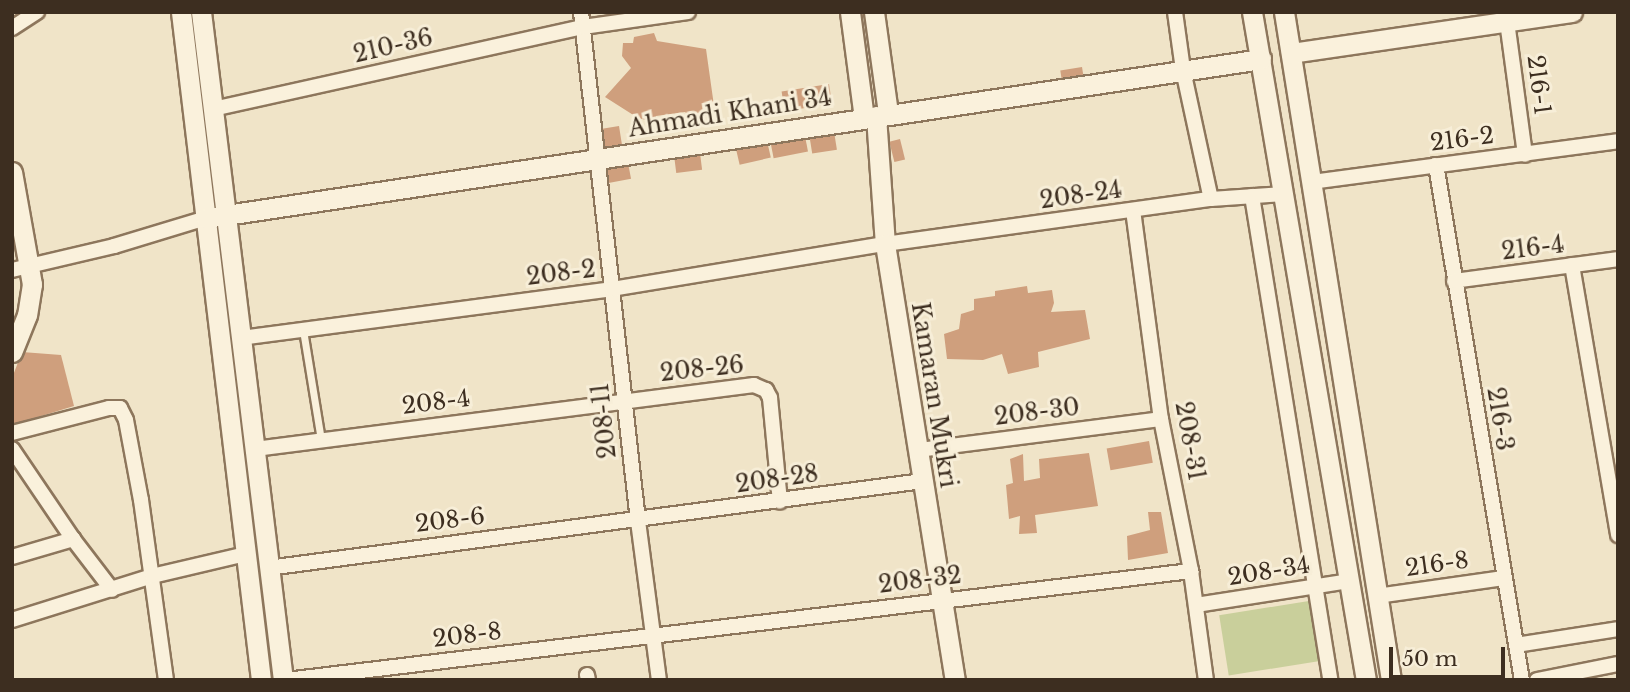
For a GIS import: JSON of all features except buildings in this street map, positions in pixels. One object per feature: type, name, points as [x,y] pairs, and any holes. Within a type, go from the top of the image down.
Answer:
[{"type":"main road","points":[[181,12],[261,680]]},
{"type":"main road","points":[[201,12],[284,680]]},
{"type":"main road","name":"Kamaran Mukri","points":[[850,12],[876,116]]},
{"type":"main road","name":"Kamaran Mukri","points":[[874,12],[876,116],[885,244],[954,680]]},
{"type":"main road","points":[[1252,12],[1366,680]]},
{"type":"main road","points":[[1284,12],[1391,680]]},
{"type":"main road","points":[[1291,53],[1507,17],[1572,12]]},
{"type":"main road","name":"Ahmadi Khani 34","points":[[206,218],[1261,59]]},
{"type":"main road","points":[[12,172],[20,268],[32,284],[29,305],[12,352]]},
{"type":"main road","points":[[1324,432],[1338,433],[1350,427]]},
{"type":"main road","points":[[1331,474],[1357,467]]},
{"type":"street","points":[[12,28],[37,12]]},
{"type":"street","name":"210-36","points":[[213,109],[582,20],[688,12]]},
{"type":"street","points":[[1175,12],[1183,70],[1211,199]]},
{"type":"street","name":"216-1","points":[[1507,17],[1525,155]]},
{"type":"street","points":[[582,20],[597,158]]},
{"type":"street","name":"216-2","points":[[1312,182],[1618,141]]},
{"type":"street","name":"208-11","points":[[597,158],[659,680]]},
{"type":"street","name":"216-3","points":[[1436,165],[1522,680]]},
{"type":"street","name":"208-24","points":[[885,244],[1211,199],[1284,194]]},
{"type":"street","points":[[1252,196],[1330,680]]},
{"type":"street","name":"208-31","points":[[1133,210],[1161,419],[1192,571],[1206,680]]},
{"type":"street","points":[[20,268],[206,218]]},
{"type":"street","name":"208-2","points":[[241,338],[612,289],[885,244]]},
{"type":"street","name":"216-4","points":[[1454,281],[1618,259]]},
{"type":"street","points":[[1572,265],[1618,535]]},
{"type":"street","name":"208-26","points":[[624,401],[754,385],[766,390],[771,407],[780,502]]},
{"type":"street","name":"208-4","points":[[255,449],[624,401]]},
{"type":"street","points":[[12,433],[109,408],[120,408],[126,421],[166,680]]},
{"type":"street","name":"208-30","points":[[919,450],[1161,419]]},
{"type":"street","points":[[12,449],[72,539],[112,590]]},
{"type":"street","name":"208-28","points":[[638,520],[923,481]]},
{"type":"street","name":"208-6","points":[[268,568],[638,520]]},
{"type":"street","points":[[12,557],[72,539]]},
{"type":"street","points":[[12,620],[152,576],[246,554]]},
{"type":"street","name":"208-32","points":[[654,635],[1192,571]]},
{"type":"street","name":"216-8","points":[[1377,596],[1504,578]]},
{"type":"street","name":"208-34","points":[[1196,605],[1350,581]]},
{"type":"street","points":[[1516,645],[1618,629]]},
{"type":"street","name":"208-8","points":[[284,680],[654,635]]},
{"type":"street","points":[[1537,680],[1618,664]]},
{"type":"lane","points":[[303,328],[321,440]]},
{"type":"green space","points":[[1315,600],[1325,660],[1229,675],[1219,615]]}]
